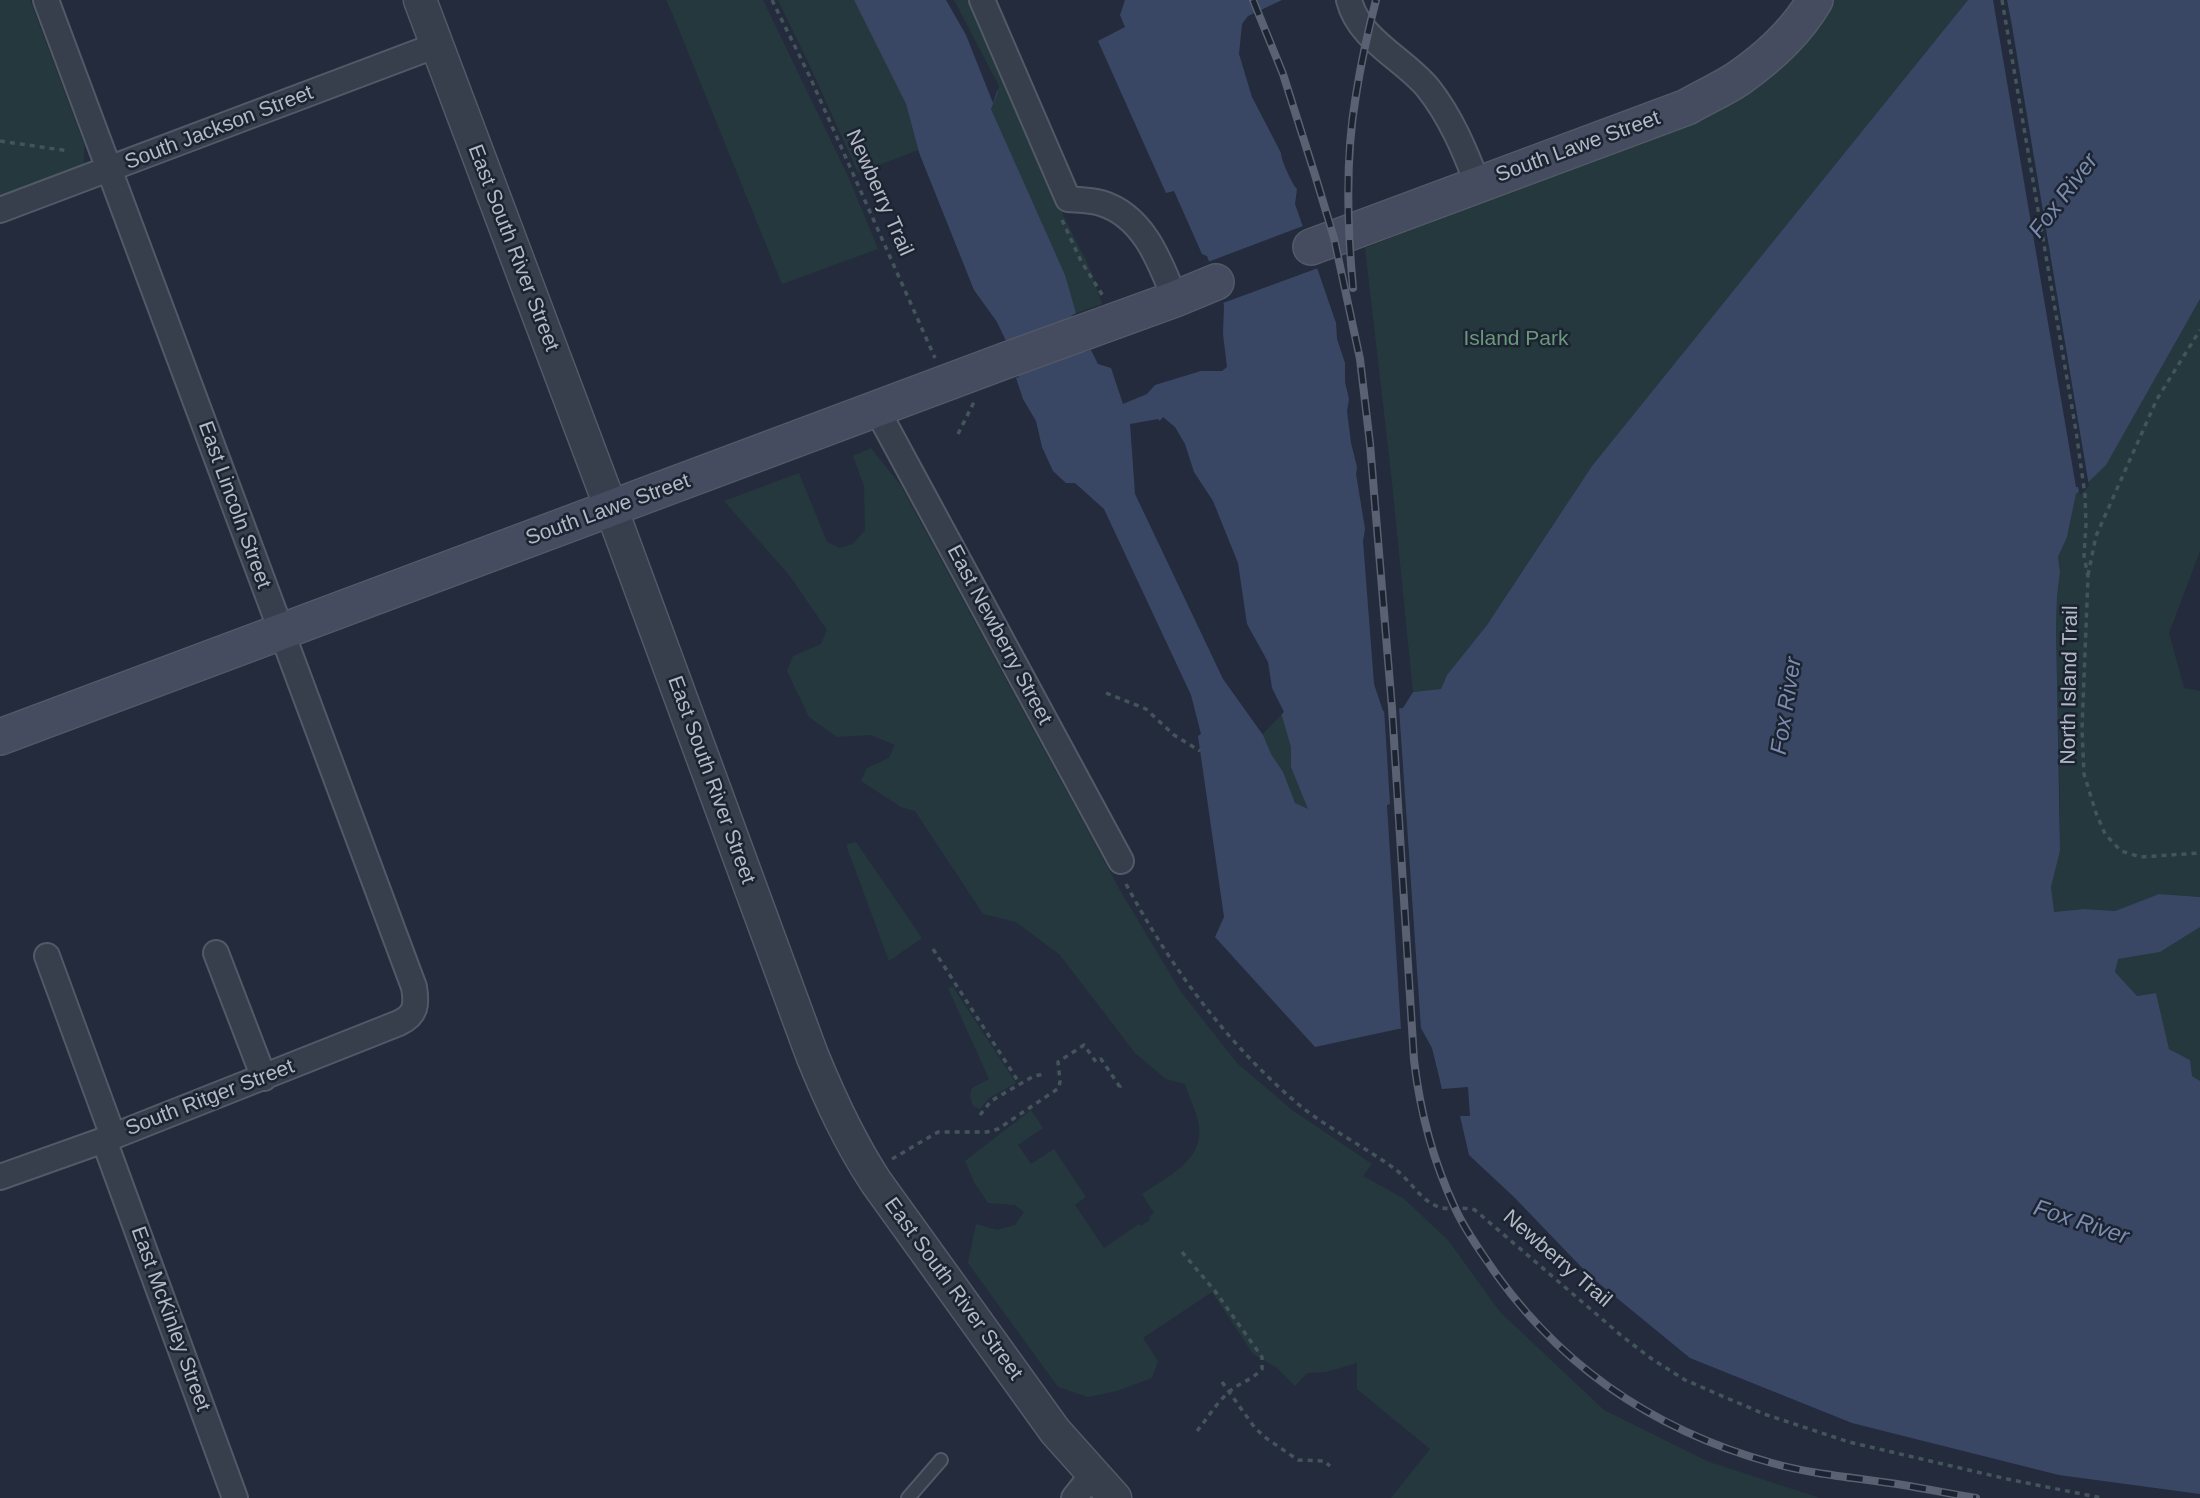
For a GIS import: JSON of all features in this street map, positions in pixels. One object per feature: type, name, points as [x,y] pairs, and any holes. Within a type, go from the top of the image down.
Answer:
[{"type":"main road","name":"South Lawe Street","points":[[1311,247],[1687,107],[1739,78],[1778,46],[1805,17],[1815,0]]},
{"type":"main road","name":"South Lawe Street","points":[[0,737],[877,410],[961,393],[1007,360],[1216,282]]},
{"type":"street","name":"East Lincoln Street","points":[[46,0],[414,987],[414,1010]]},
{"type":"street","name":"East South River Street","points":[[420,0],[808,1043],[840,1121],[876,1182],[1055,1431],[1115,1498]]},
{"type":"street","points":[[982,0],[1068,199],[1102,204],[1124,214],[1142,232],[1159,259],[1175,299]]},
{"type":"street","points":[[1349,0],[1357,21],[1382,47],[1415,73],[1438,101],[1465,149],[1478,185]]},
{"type":"street","name":"South Jackson Street","points":[[0,210],[437,45]]},
{"type":"street","name":"East Newberry Street","points":[[877,410],[1121,861]]},
{"type":"street","points":[[216,953],[264,1077]]},
{"type":"street","name":"East McKinley Street","points":[[47,956],[235,1498]]},
{"type":"street","name":"South Ritger Street","points":[[0,1177],[108,1138],[399,1023],[409,1018],[414,1010]]},
{"type":"street","points":[[1073,1498],[1093,1474]]},
{"type":"lane","points":[[908,1498],[941,1460]]},
{"type":"path","name":"Newberry Trail","points":[[772,0],[961,393]]},
{"type":"path","name":"North Island Trail","points":[[2003,0],[2085,495],[2084,556],[2088,576],[2082,729],[2084,774],[2105,834],[2121,851],[2140,857],[2200,853]]},
{"type":"path","points":[[0,141],[69,151]]},
{"type":"path","points":[[2088,576],[2096,536],[2157,399],[2200,330]]},
{"type":"path","points":[[958,434],[961,393]]},
{"type":"path","points":[[1106,694],[1146,709],[1174,735],[1200,751]]},
{"type":"path","name":"Newberry Trail","points":[[1121,861],[1121,873],[1132,894],[1182,974],[1223,1029],[1281,1089],[1301,1106],[1398,1171],[1430,1203],[1442,1209],[1465,1207],[1475,1210],[1623,1337],[1663,1366],[1685,1380],[1732,1401],[1849,1442],[2102,1498]]},
{"type":"path","points":[[933,949],[1020,1084]]},
{"type":"path","points":[[891,1160],[939,1132],[987,1132],[998,1129],[1059,1088],[1058,1062],[1084,1045],[1096,1062],[1101,1059],[1120,1087],[1116,1090]]},
{"type":"path","points":[[980,1115],[991,1101],[1034,1076],[1045,1074]]},
{"type":"path","points":[[1182,1252],[1215,1291],[1262,1357],[1262,1369],[1252,1380],[1245,1381],[1228,1393],[1197,1431]]},
{"type":"path","points":[[1222,1382],[1255,1429],[1266,1438],[1298,1460],[1324,1461],[1331,1466]]},
{"type":"green space","points":[[0,0],[30,0],[84,144],[84,167],[0,197]]},
{"type":"green space","points":[[666,0],[763,0],[848,176],[878,249],[782,284]]},
{"type":"green space","points":[[778,0],[854,0],[906,104],[918,150],[858,173]]},
{"type":"green space","points":[[950,0],[969,0],[1066,221],[1089,266],[1102,304],[1076,313],[1064,275],[991,109]]},
{"type":"green space","name":"Island Park","points":[[1829,0],[1968,0],[1592,466],[1487,625],[1447,675],[1441,689],[1413,692],[1365,248],[1649,137]]},
{"type":"green space","points":[[2200,299],[2200,551],[2169,633],[2184,688],[2200,691],[2200,897],[2159,894],[2115,911],[2084,909],[2053,912],[2051,887],[2060,851],[2056,626],[2060,572],[2058,557],[2067,537],[2076,494],[2106,464]]},
{"type":"green space","points":[[871,448],[901,486],[1121,892],[1181,992],[1237,1063],[1292,1110],[1372,1164],[1363,1176],[1403,1198],[1448,1240],[1500,1312],[1604,1410],[1709,1462],[1820,1498],[1391,1498],[1430,1449],[1357,1389],[1357,1363],[1326,1372],[1307,1373],[1295,1386],[1277,1368],[1253,1354],[1212,1292],[1143,1338],[1158,1361],[1152,1378],[1117,1391],[1088,1397],[1058,1387],[968,1263],[976,1224],[997,1230],[1015,1225],[1024,1212],[1015,1205],[988,1203],[974,1182],[965,1161],[1031,1110],[1043,1128],[1018,1145],[1031,1164],[1054,1149],[1086,1197],[1075,1205],[1104,1248],[1139,1224],[1141,1226],[1150,1220],[1149,1217],[1154,1213],[1142,1194],[1189,1159],[1199,1138],[1199,1126],[1185,1084],[1166,1079],[1135,1053],[1060,955],[1016,922],[983,914],[915,811],[901,807],[861,781],[867,768],[889,758],[895,745],[871,735],[837,737],[809,717],[787,671],[793,656],[821,644],[827,630],[789,575],[724,501],[799,473],[827,542],[840,548],[853,544],[865,530],[864,486],[853,456]]},
{"type":"green space","points":[[1284,712],[1304,783],[1314,835],[1258,739]]},
{"type":"green space","points":[[856,842],[922,938],[889,961],[846,845]]},
{"type":"green space","points":[[2200,927],[2200,1081],[2192,1076],[2190,1060],[2169,1049],[2156,993],[2137,996],[2115,972],[2117,959],[2160,952]]},
{"type":"green space","points":[[953,987],[1016,1083],[989,1098],[980,1109],[973,1106],[970,1096],[972,1088],[989,1079],[948,988]]},
{"type":"water","name":"Fox River","points":[[854,0],[950,0],[998,92],[991,109],[1065,275],[1076,313],[1071,316],[1084,352],[1091,350],[1098,364],[1111,368],[1123,404],[1147,394],[1155,385],[1201,371],[1222,371],[1227,367],[1223,334],[1224,305],[1207,256],[1202,254],[1174,191],[1166,193],[1098,41],[1125,27],[1120,15],[1125,0],[1282,0],[1248,16],[1242,24],[1239,54],[1252,97],[1297,189],[1295,204],[1336,323],[1337,339],[1345,363],[1349,399],[1347,411],[1365,529],[1363,541],[1374,684],[1383,711],[1403,708],[1413,692],[1441,689],[1447,675],[1487,625],[1592,466],[1968,0],[2200,0],[2200,299],[2106,465],[2076,494],[2067,537],[2058,557],[2060,572],[2056,626],[2060,851],[2051,887],[2054,912],[2084,909],[2115,911],[2159,894],[2200,897],[2200,927],[2160,952],[2118,959],[2115,972],[2137,996],[2156,993],[2169,1049],[2190,1060],[2192,1076],[2200,1081],[2200,1494],[2059,1475],[1852,1423],[1690,1358],[1590,1276],[1514,1197],[1469,1155],[1460,1116],[1470,1116],[1468,1087],[1442,1089],[1432,1048],[1421,1028],[1398,1029],[1315,1047],[1215,937],[1224,917],[1198,736],[1201,734],[1191,695],[1104,509],[1075,483],[1066,483],[1053,471],[1042,447],[1036,421],[1023,399],[1016,378],[1019,377],[1006,341],[1002,342],[973,295],[926,179],[906,104]],"holes":[[[1158,419],[1178,441],[1238,588],[1236,615],[1252,647],[1265,662],[1264,681],[1282,716],[1291,747],[1291,767],[1308,809],[1295,803],[1283,772],[1263,735],[1223,679],[1135,494],[1130,424]]]},
{"type":"pier","points":[[946,0],[954,0],[999,86],[993,103],[966,35]]},
{"type":"pier","points":[[1993,0],[2007,0],[2012,26],[2089,486],[2080,495],[2076,487]]},
{"type":"pier","points":[[918,150],[974,290],[997,322],[1006,341],[999,343],[970,297],[952,261],[923,180]]},
{"type":"pier","points":[[1303,226],[1318,268],[1223,303],[1208,262]]},
{"type":"pier","points":[[1163,417],[1175,427],[1185,444],[1194,472],[1213,501],[1238,563],[1247,624],[1268,662],[1272,688],[1284,712],[1279,717],[1262,683],[1261,663],[1253,653],[1236,615],[1235,589],[1214,531],[1188,486],[1175,443],[1158,423]]},
{"type":"pier","points":[[1399,708],[1421,1029],[1401,1030],[1384,709]]},
{"type":"railway","points":[[1253,0],[1283,74],[1334,238],[1360,359],[1370,444],[1392,708],[1414,1060],[1428,1136],[1458,1215],[1512,1295],[1542,1329],[1574,1360],[1647,1411],[1686,1432],[1772,1463],[1976,1498]]},
{"type":"railway","points":[[1353,288],[1348,215],[1350,143],[1360,71],[1376,0]]}]
